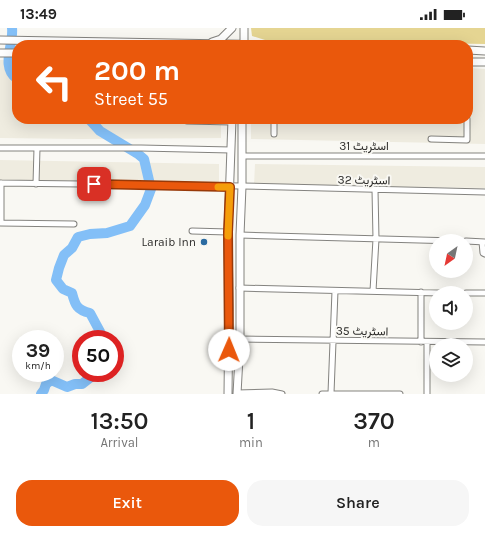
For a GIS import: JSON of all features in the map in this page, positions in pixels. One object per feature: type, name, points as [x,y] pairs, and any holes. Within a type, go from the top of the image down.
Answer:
[{"type":"main road","points":[[218,40],[232,28]]},
{"type":"main road","points":[[232,28],[233,40]]},
{"type":"main road","points":[[244,28],[244,40]]},
{"type":"main road","points":[[0,40],[31,40]]},
{"type":"main road","points":[[473,50],[485,51]]},
{"type":"main road","points":[[0,53],[12,53]]},
{"type":"main road","points":[[473,62],[485,62]]},
{"type":"main road","points":[[228,394],[228,232],[232,124]]},
{"type":"main road","points":[[237,394],[240,339],[239,288],[242,124]]},
{"type":"street","points":[[274,124],[274,134]]},
{"type":"street","points":[[431,139],[467,140],[467,124]]},
{"type":"street","points":[[0,148],[141,148],[231,150]]},
{"type":"street","points":[[36,184],[37,148]]},
{"type":"street","name":"اسٹریٹ 31","points":[[242,156],[485,156]]},
{"type":"street","points":[[1,183],[0,223],[74,224]]},
{"type":"street","name":"اسٹریٹ 32","points":[[1,183],[242,186],[485,192]]},
{"type":"street","points":[[374,292],[376,239],[375,190]]},
{"type":"street","points":[[192,231],[228,232]]},
{"type":"street","points":[[240,235],[429,240]]},
{"type":"street","points":[[473,241],[484,242],[483,253],[485,254]]},
{"type":"street","points":[[239,288],[429,292]]},
{"type":"street","points":[[331,393],[334,291]]},
{"type":"street","points":[[421,292],[421,342]]},
{"type":"street","points":[[473,293],[485,293]]},
{"type":"street","name":"اسٹریٹ 35","points":[[240,339],[485,342]]},
{"type":"street","points":[[427,342],[427,394]]},
{"type":"street","points":[[237,394],[272,392],[282,394]]},
{"type":"street","points":[[322,394],[400,394]]},
{"type":"shaded area","points":[[251,28],[485,28],[485,44],[473,44],[473,40],[265,40],[252,36]]},
{"type":"shaded area","points":[[0,60],[12,60],[12,124],[221,124],[221,138],[0,138]]},
{"type":"shaded area","points":[[473,68],[485,69],[485,144],[251,139],[251,124],[473,124]]},
{"type":"shaded area","points":[[0,160],[219,164],[219,185],[0,180]]},
{"type":"shaded area","points":[[255,164],[485,167],[485,188],[254,185]]},
{"type":"waterway","points":[[12,28],[8,62],[12,74]]},
{"type":"waterway","points":[[94,124],[100,131],[144,159],[151,189],[145,205],[130,226],[107,233],[90,234],[78,237],[72,248],[64,255],[59,268],[56,280],[63,289],[72,293],[74,301],[79,309],[90,313],[99,330]]},
{"type":"waterway","points":[[41,394],[46,384],[51,380],[67,387],[75,384],[82,384],[85,382]]},
{"type":"slow traffic","points":[[218,187],[230,187],[228,236]]},
{"type":"place","name":"Laraib Inn","points":[[204,242]]},
{"type":"route","points":[[94,184],[230,187],[228,232],[229,350]]}]
